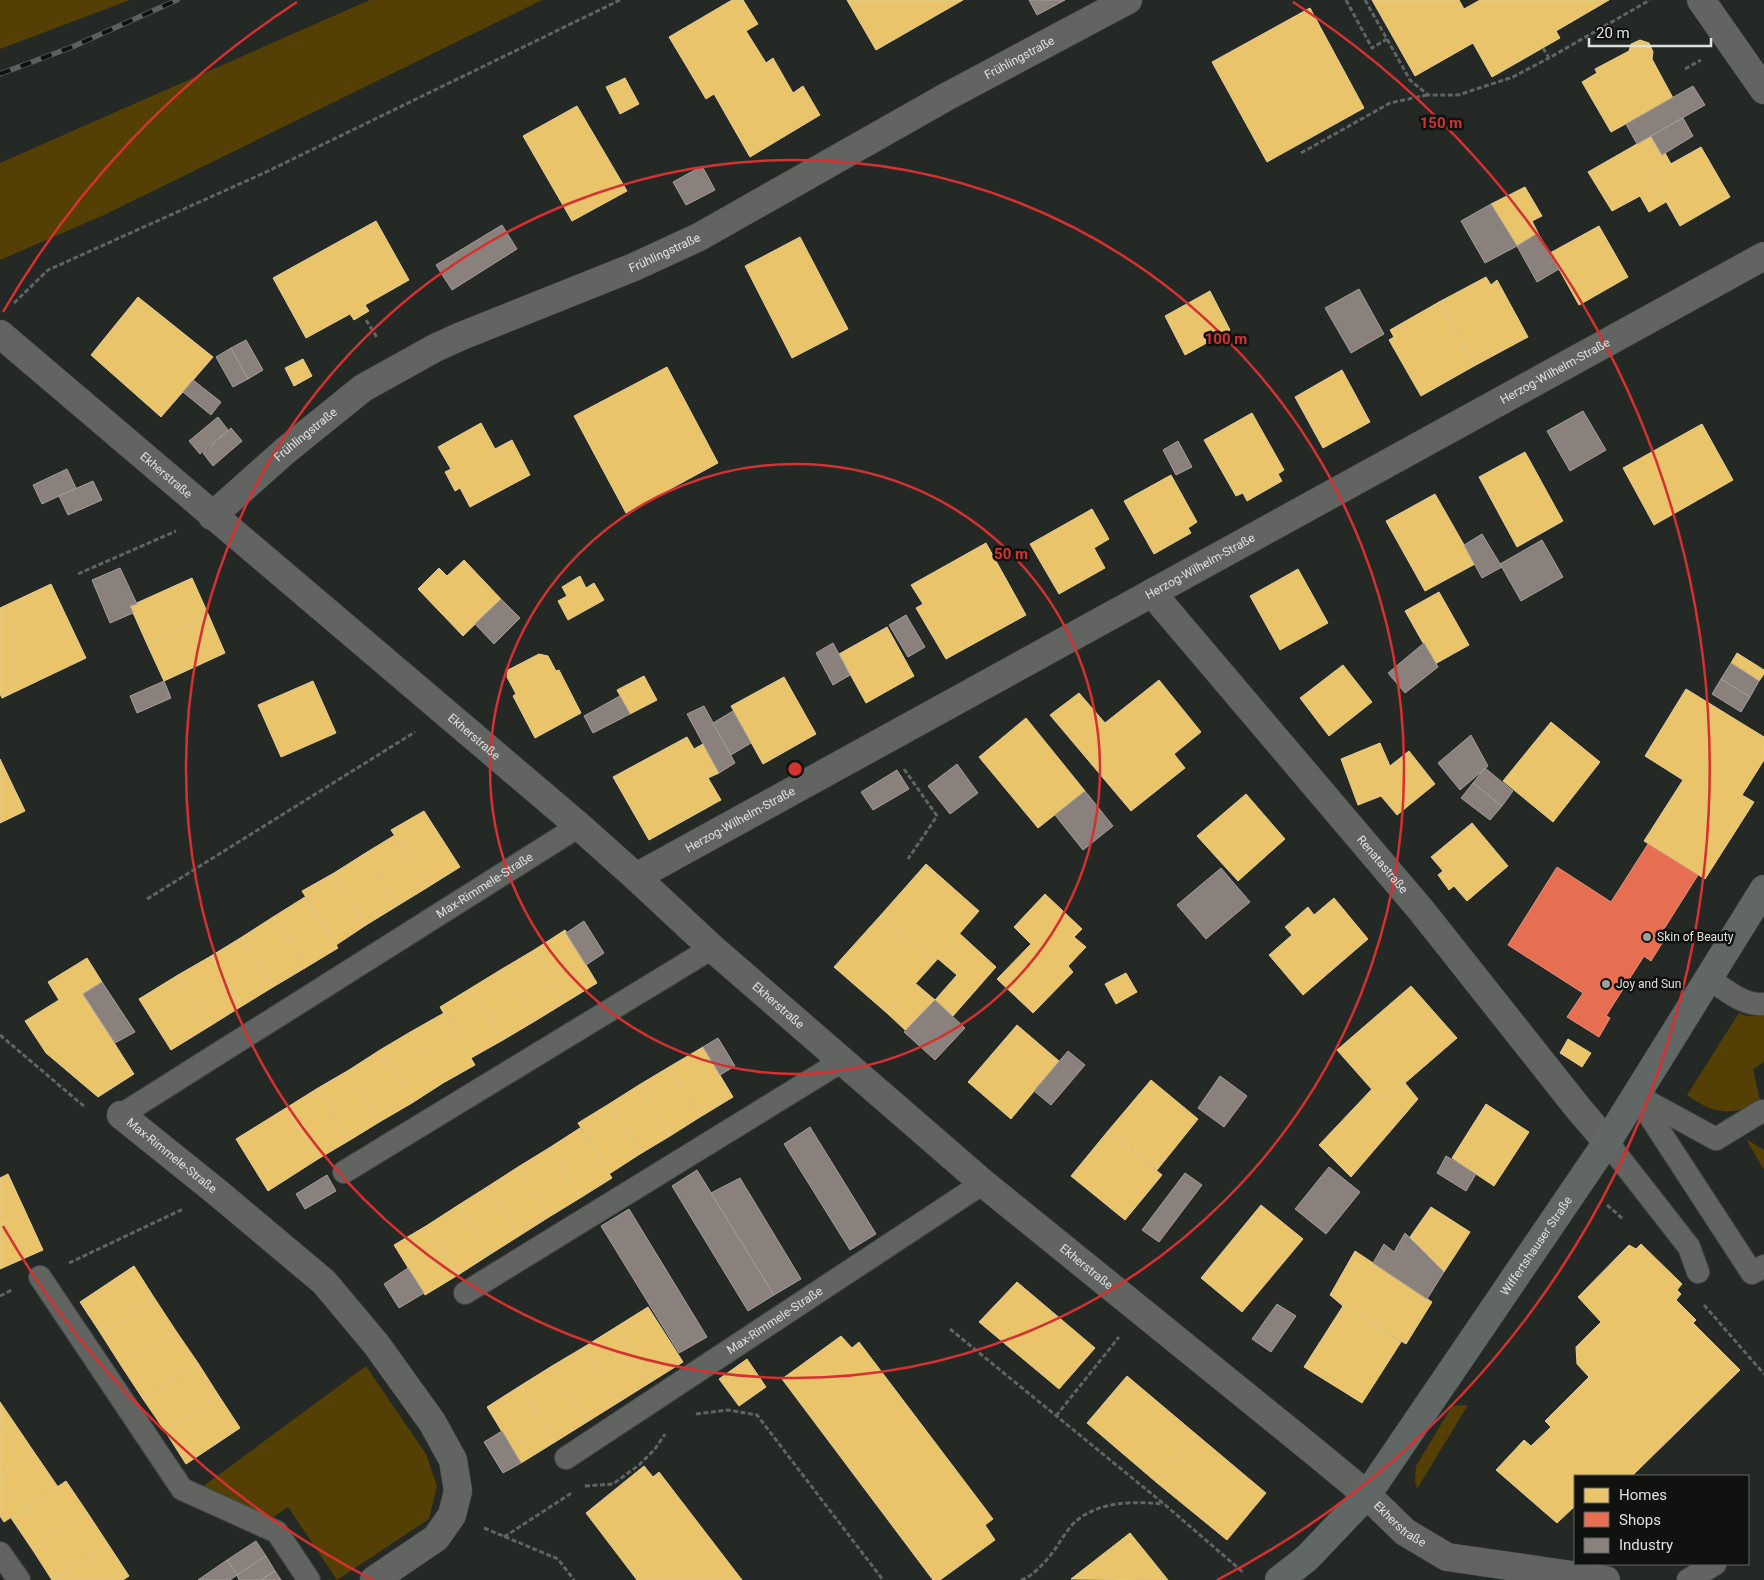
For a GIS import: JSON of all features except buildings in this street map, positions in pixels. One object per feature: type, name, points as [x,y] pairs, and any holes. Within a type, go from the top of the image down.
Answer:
[{"type":"street","name":"Frühlingstraße","points":[[212,516],[285,451],[363,388],[458,337],[634,267],[699,237],[946,97],[1128,0]]},
{"type":"street","points":[[1701,0],[1764,90]]},
{"type":"street","name":"Herzog-Wilhelm-Straße","points":[[636,877],[1764,256]]},
{"type":"street","name":"Ekherstraße","points":[[0,334],[579,826],[712,948],[983,1183],[1367,1495],[1405,1532],[1446,1557],[1606,1580]]},
{"type":"street","name":"Renatastraße","points":[[1152,592],[1421,910],[1607,1142]]},
{"type":"street","name":"Wiffertshauser Straße","points":[[1279,1580],[1308,1558],[1367,1495],[1607,1142],[1764,889]]},
{"type":"street","name":"Max-Rimmele-Straße","points":[[121,1115],[324,1282],[376,1344],[432,1422],[453,1460],[458,1491],[452,1515],[436,1538],[374,1580]]},
{"type":"lane","name":"Max-Rimmele-Straße","points":[[121,1115],[579,826]]},
{"type":"lane","points":[[344,1172],[712,948]]},
{"type":"lane","points":[[1709,978],[1738,998],[1758,1005],[1764,1004]]},
{"type":"lane","points":[[465,1293],[842,1061]]},
{"type":"lane","points":[[1636,1095],[1716,1139],[1762,1111]]},
{"type":"lane","points":[[1636,1095],[1752,1273],[1764,1266]]},
{"type":"lane","points":[[1607,1142],[1689,1247],[1698,1272]]},
{"type":"lane","name":"Max-Rimmele-Straße","points":[[566,1458],[983,1183]]},
{"type":"lane","points":[[40,1277],[182,1489],[277,1532],[309,1580]]},
{"type":"lane","points":[[0,1552],[19,1580]]},
{"type":"lane","points":[[1688,1580],[1713,1565]]},
{"type":"path","points":[[14,303],[48,270],[264,173],[620,0]]},
{"type":"path","points":[[1346,0],[1372,48],[1387,39]]},
{"type":"path","points":[[1365,0],[1410,80],[1428,95]]},
{"type":"path","points":[[1301,153],[1390,103],[1428,95],[1458,94],[1513,77],[1650,0]]},
{"type":"path","points":[[1543,48],[1549,58]]},
{"type":"path","points":[[78,574],[212,516]]},
{"type":"path","points":[[147,899],[445,713]]},
{"type":"path","points":[[884,740],[938,816],[908,859]]},
{"type":"path","points":[[0,1035],[88,1109],[121,1115]]},
{"type":"path","points":[[0,1296],[218,1193]]},
{"type":"path","points":[[1056,1416],[1141,1310]]},
{"type":"path","points":[[950,1329],[1164,1504],[1244,1574]]},
{"type":"path","points":[[688,1415],[728,1410],[757,1415],[883,1580]]},
{"type":"path","points":[[581,1486],[613,1484],[639,1465],[655,1449],[665,1433]]},
{"type":"path","points":[[504,1537],[573,1491]]},
{"type":"path","points":[[1021,1580],[1038,1569],[1054,1552],[1073,1524],[1087,1514],[1104,1507],[1134,1502],[1164,1504]]},
{"type":"path","points":[[452,1515],[558,1560],[574,1580]]},
{"type":"shaded area","points":[[0,0],[130,0],[0,49]]},
{"type":"shaded area","points":[[370,0],[542,0],[104,215],[0,260],[0,163]]},
{"type":"shaded area","points":[[1739,1013],[1747,1016],[1764,1016],[1764,1062],[1753,1069],[1760,1100],[1741,1109],[1731,1111],[1717,1110],[1699,1103],[1687,1095]]},
{"type":"shaded area","points":[[1746,1139],[1764,1150],[1764,1170]]},
{"type":"shaded area","points":[[366,1366],[426,1454],[437,1486],[429,1519],[337,1580],[288,1507],[269,1520],[198,1490]]},
{"type":"shaded area","points":[[1468,1405],[1417,1489],[1415,1480],[1416,1466],[1452,1406]]},
{"type":"railway","points":[[0,74],[72,47],[177,0]]},
{"type":"place","name":"Skin of Beauty","points":[[1647,937]]},
{"type":"place","name":"Joy and Sun","points":[[1606,984]]}]
